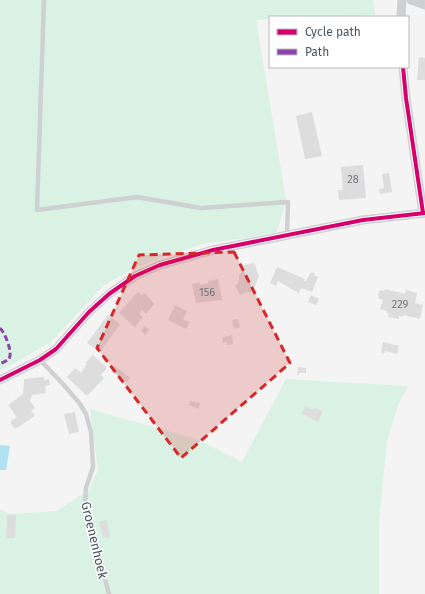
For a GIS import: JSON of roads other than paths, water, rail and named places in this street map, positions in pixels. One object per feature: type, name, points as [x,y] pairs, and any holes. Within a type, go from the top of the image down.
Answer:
[{"type":"street","points":[[401,16],[402,0]]},
{"type":"street","points":[[411,0],[425,5]]},
{"type":"street","points":[[0,380],[40,360],[56,349],[89,312],[109,294],[135,276],[160,265],[213,250],[363,220],[424,214],[403,68]]},
{"type":"lane","points":[[44,0],[37,210],[137,197],[201,208],[288,202],[287,235]]},
{"type":"lane","name":"Groenenhoek","points":[[40,360],[63,384],[80,404],[86,414],[91,432],[92,467],[86,488],[85,503],[108,594]]},
{"type":"water","points":[[0,445],[10,446],[6,470],[0,470]]}]
